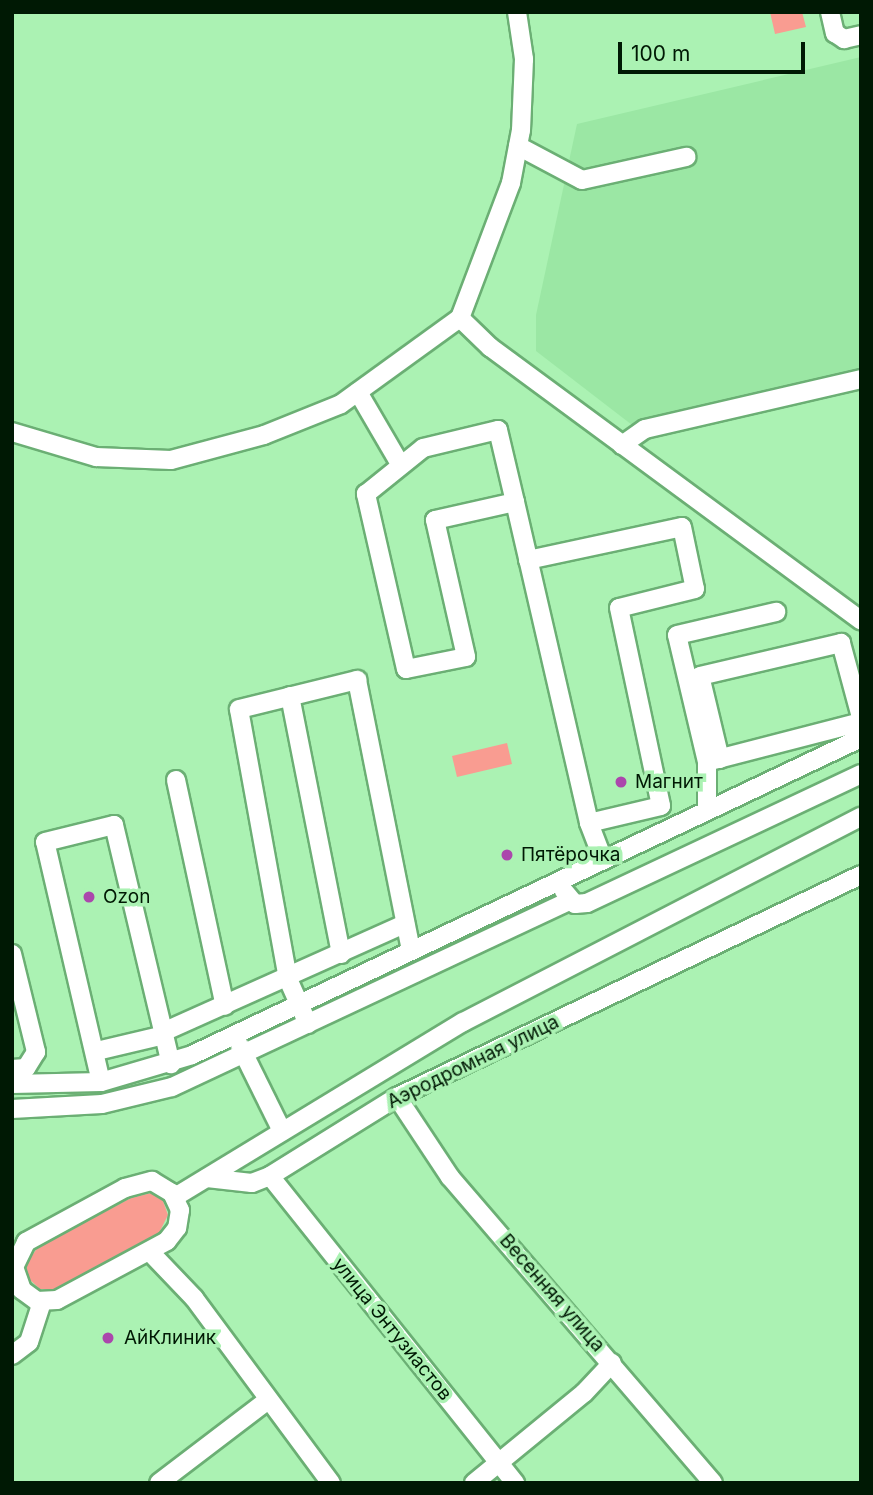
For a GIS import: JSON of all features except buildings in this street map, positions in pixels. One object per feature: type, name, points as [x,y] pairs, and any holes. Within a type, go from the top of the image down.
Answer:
[{"type":"street","points":[[12,432],[96,457],[171,460],[264,435],[358,392],[460,318],[499,218],[518,146],[524,107],[517,12]]},
{"type":"street","points":[[830,12],[835,33],[844,39],[861,35]]},
{"type":"street","points":[[518,146],[582,180],[686,157]]},
{"type":"street","points":[[460,318],[490,347],[861,621]]},
{"type":"street","points":[[622,445],[645,429],[861,379]]},
{"type":"street","points":[[358,392],[400,464]]},
{"type":"street","points":[[515,502],[435,520],[466,657],[406,670],[366,494],[423,448],[498,429],[515,502],[528,560],[589,823],[603,860]]},
{"type":"street","points":[[528,560],[682,527],[695,589],[619,608],[661,806],[589,823]]},
{"type":"street","points":[[713,760],[677,635],[776,612]]},
{"type":"street","points":[[707,811],[713,760],[700,676],[841,643],[857,729]]},
{"type":"street","points":[[307,1024],[288,979],[239,709],[357,680],[411,951]]},
{"type":"street","points":[[289,696],[341,954]]},
{"type":"street","points":[[713,760],[857,729]]},
{"type":"street","points":[[12,1084],[101,1082],[171,1064],[746,792],[857,729]]},
{"type":"street","points":[[12,1109],[76,1107],[131,1098],[181,1083],[569,901],[587,903],[861,774]]},
{"type":"street","points":[[176,780],[225,1006]]},
{"type":"street","points":[[746,792],[760,821]]},
{"type":"street","points":[[175,1197],[541,979],[861,817]]},
{"type":"street","points":[[101,1082],[97,1051],[45,842],[114,825],[171,1064]]},
{"type":"street","name":"Аэродромная улица","points":[[207,1178],[252,1183],[270,1176],[397,1097],[861,875]]},
{"type":"street","points":[[559,881],[569,901]]},
{"type":"street","points":[[97,1051],[163,1034],[405,924]]},
{"type":"street","points":[[12,954],[36,1052],[26,1068],[12,1069]]},
{"type":"street","points":[[234,1035],[282,1131]]},
{"type":"street","name":"Весенняя улица","points":[[397,1097],[450,1177],[713,1483]]},
{"type":"street","name":"улица Энтузиастов","points":[[270,1176],[515,1483]]},
{"type":"street","points":[[152,1181],[175,1197],[180,1215],[174,1233],[150,1252],[65,1297],[42,1301],[22,1290],[14,1272],[16,1256],[26,1242],[125,1188],[152,1181]]},
{"type":"street","points":[[150,1252],[194,1298],[331,1483]]},
{"type":"street","points":[[12,1355],[29,1342],[42,1301]]},
{"type":"street","points":[[474,1483],[584,1393],[612,1363]]},
{"type":"street","points":[[159,1483],[268,1400]]},
{"type":"shaded area","points":[[770,12],[802,12],[806,27],[775,34]]},
{"type":"shaded area","points":[[861,57],[861,371],[636,428],[536,351],[536,315],[577,124]]},
{"type":"shaded area","points":[[507,743],[512,764],[457,777],[452,756]]},
{"type":"shaded area","points":[[151,1193],[163,1201],[168,1215],[158,1235],[54,1289],[40,1289],[29,1279],[26,1264],[38,1247],[131,1198]]},
{"type":"place","name":"Магнит","points":[[621,782]]},
{"type":"place","name":"Пятёрочка","points":[[507,855]]},
{"type":"place","name":"Ozon","points":[[89,897]]},
{"type":"place","name":"АйКлиник","points":[[108,1338]]}]
